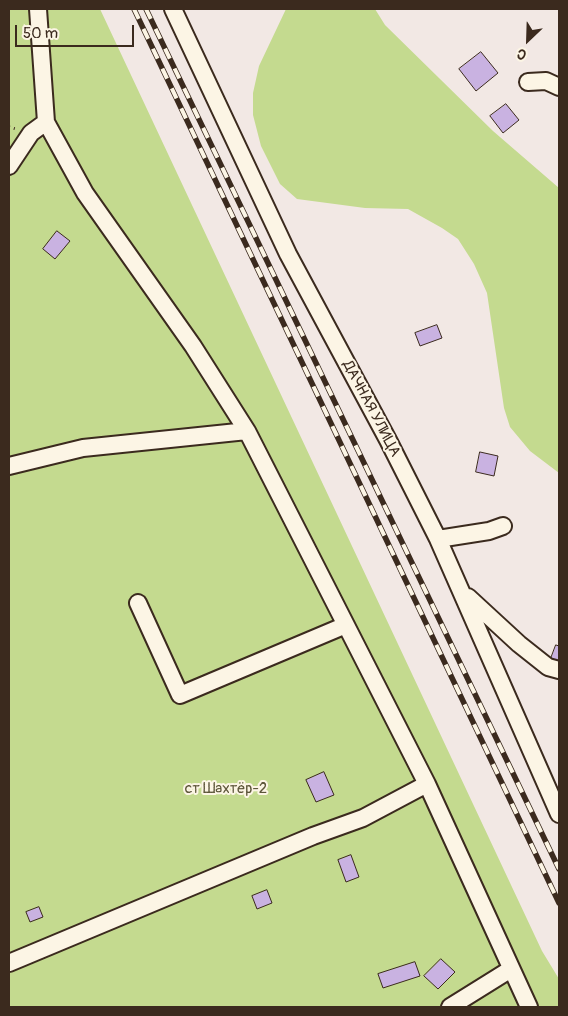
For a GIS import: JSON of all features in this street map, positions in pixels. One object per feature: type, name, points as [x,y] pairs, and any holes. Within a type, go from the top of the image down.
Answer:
[{"type":"street","points":[[38,9],[46,122],[85,193],[193,346],[247,431],[427,784],[529,1007]]},
{"type":"street","name":"ДАЧНАЯ УЛИЦА","points":[[173,9],[288,254],[388,440],[438,539],[463,592],[559,814]]},
{"type":"street","points":[[528,82],[546,81],[559,87]]},
{"type":"street","points":[[9,166],[31,133],[46,122]]},
{"type":"street","points":[[9,466],[83,448],[247,431]]},
{"type":"street","points":[[438,539],[489,531],[503,526]]},
{"type":"street","points":[[463,592],[519,644],[548,667],[559,670]]},
{"type":"street","points":[[138,603],[180,695],[346,625]]},
{"type":"street","points":[[9,963],[295,843],[363,818],[427,784]]},
{"type":"street","points":[[450,1007],[511,969]]},
{"type":"green space","name":"ст Шахтёр-2","points":[[9,9],[100,9],[542,951],[559,979],[559,1007],[9,1007]]},
{"type":"green space","points":[[286,9],[375,9],[385,25],[493,131],[559,188],[559,473],[530,451],[510,427],[504,408],[487,293],[474,264],[458,239],[408,209],[365,208],[297,199],[280,184],[261,146],[253,115],[253,93],[259,66]]},
{"type":"building","points":[[481,52],[498,73],[476,91],[459,69]]},
{"type":"building","points":[[506,104],[519,120],[503,133],[490,116]]},
{"type":"building","points":[[57,231],[70,241],[55,259],[43,249]]},
{"type":"building","points":[[437,325],[442,338],[420,346],[415,333]]},
{"type":"building","points":[[480,452],[498,456],[494,476],[476,472]]},
{"type":"building","points":[[556,645],[559,646],[559,664],[550,661]]},
{"type":"building","points":[[324,772],[334,795],[316,802],[306,780]]},
{"type":"building","points":[[351,855],[359,877],[346,882],[338,860]]},
{"type":"building","points":[[267,890],[272,903],[257,909],[252,896]]},
{"type":"building","points":[[39,907],[43,917],[30,922],[26,912]]},
{"type":"building","points":[[441,959],[455,972],[438,989],[424,976]]},
{"type":"building","points":[[415,962],[420,976],[383,988],[378,974]]},
{"type":"railway","points":[[134,9],[559,903]]},
{"type":"railway","points":[[146,9],[559,869]]}]
